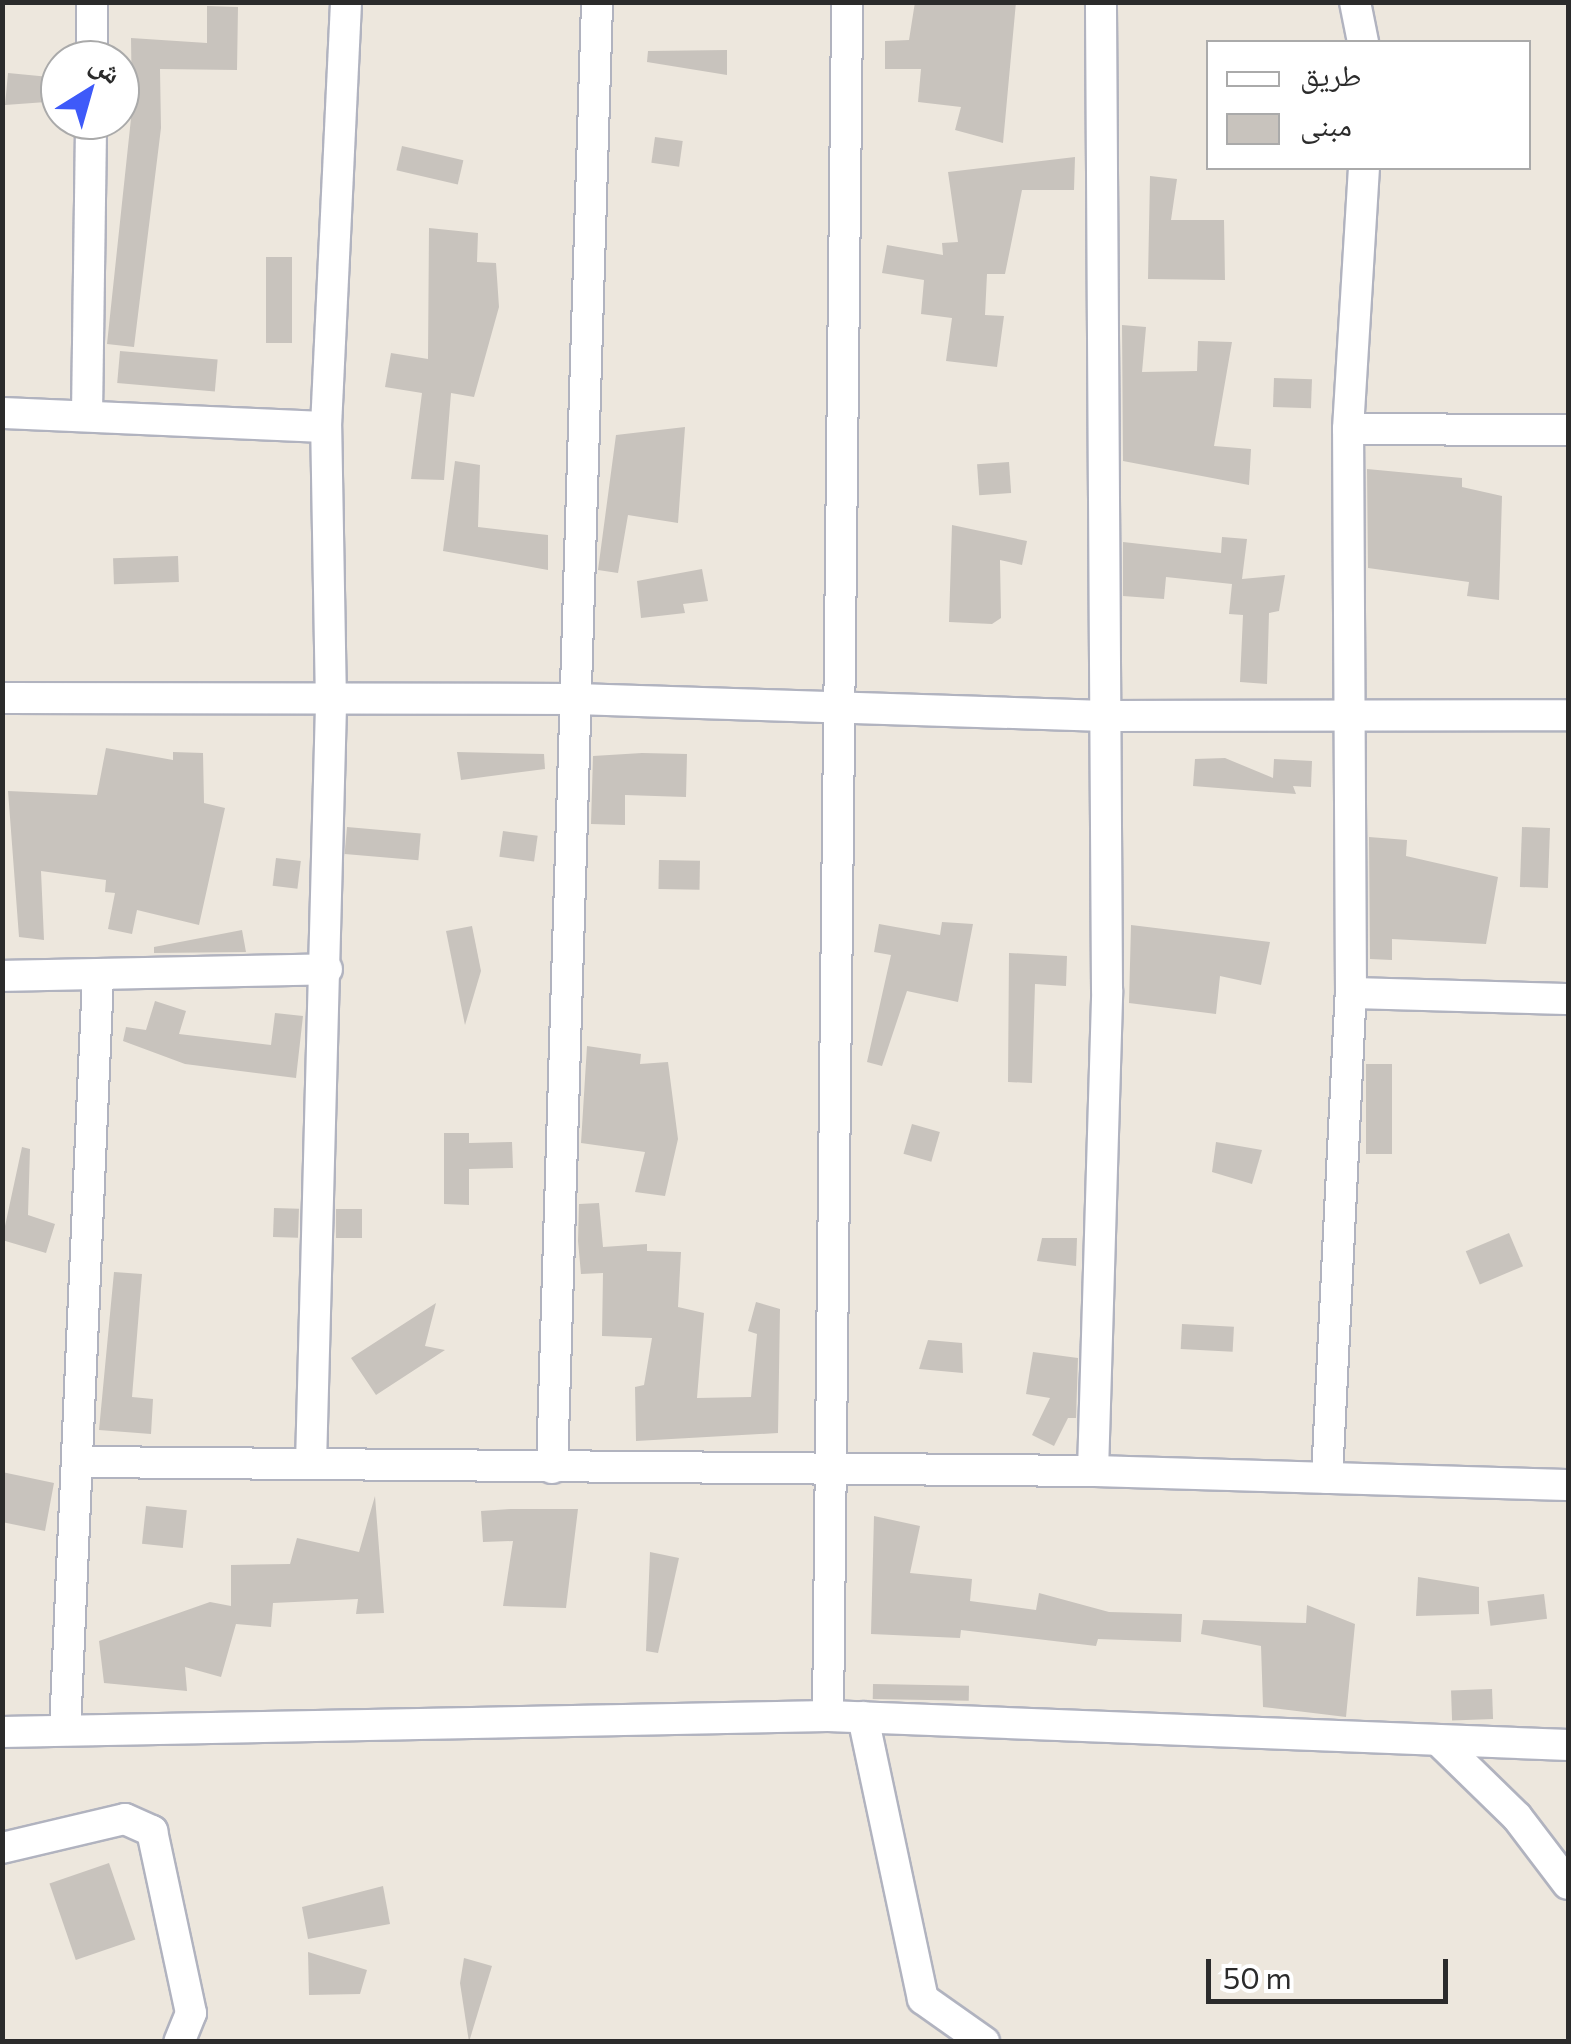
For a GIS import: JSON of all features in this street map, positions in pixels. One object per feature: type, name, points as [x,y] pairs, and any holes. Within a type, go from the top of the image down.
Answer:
[{"type":"street","points":[[92,2],[92,40]]},
{"type":"street","points":[[311,1464],[331,704],[326,427],[346,2]]},
{"type":"street","points":[[552,1468],[597,2]]},
{"type":"street","points":[[828,1716],[836,1472],[838,710],[847,2]]},
{"type":"street","points":[[1093,1471],[1107,990],[1101,2]]},
{"type":"street","points":[[1355,2],[1363,40]]},
{"type":"street","points":[[88,415],[91,140]]},
{"type":"street","points":[[1327,1478],[1351,993],[1348,429],[1364,170]]},
{"type":"street","points":[[2,413],[326,427]]},
{"type":"street","points":[[1348,429],[1568,430]]},
{"type":"street","points":[[2,698],[331,704],[576,699],[1105,716],[1347,712],[1568,715]]},
{"type":"street","points":[[2,976],[98,977],[327,969]]},
{"type":"street","points":[[65,1730],[83,1462],[98,977]]},
{"type":"street","points":[[1351,993],[1568,999]]},
{"type":"street","points":[[83,1462],[836,1472],[1093,1471],[1568,1485]]},
{"type":"street","points":[[2,1732],[828,1716],[1568,1745]]},
{"type":"street","points":[[863,1718],[922,1999],[984,2042]]},
{"type":"street","points":[[1438,1740],[1517,1817],[1568,1884]]},
{"type":"street","points":[[2,1848],[124,1819],[152,1831],[191,2013],[179,2042]]},
{"type":"building","points":[[915,2],[1016,2],[1003,143],[955,130],[961,107],[918,102],[921,69],[885,69],[885,41],[909,40]]},
{"type":"building","points":[[207,6],[238,7],[237,70],[160,69],[161,128],[134,347],[107,344],[129,140],[140,140],[140,40],[131,38],[207,43]]},
{"type":"building","points":[[727,50],[727,75],[647,62],[648,51]]},
{"type":"building","points":[[8,73],[40,76],[40,102],[5,105]]},
{"type":"building","points":[[655,137],[683,141],[679,167],[651,163]]},
{"type":"building","points":[[402,146],[463,160],[458,185],[396,170]]},
{"type":"building","points":[[1075,157],[1074,190],[1022,190],[1005,274],[987,274],[985,315],[1004,316],[997,367],[946,361],[952,318],[921,314],[924,280],[882,273],[887,245],[943,255],[942,243],[958,242],[948,172]]},
{"type":"building","points":[[1150,176],[1177,179],[1171,220],[1224,220],[1225,280],[1148,279]]},
{"type":"building","points":[[429,228],[478,233],[477,262],[496,263],[499,307],[474,397],[451,393],[444,480],[411,479],[422,393],[385,387],[391,353],[428,359]]},
{"type":"building","points":[[266,257],[292,257],[292,343],[266,343]]},
{"type":"building","points":[[1122,325],[1146,327],[1142,372],[1197,371],[1198,341],[1232,342],[1214,446],[1251,449],[1249,485],[1123,461]]},
{"type":"building","points":[[120,351],[218,360],[215,391],[117,383]]},
{"type":"building","points":[[1274,378],[1312,379],[1311,408],[1273,407]]},
{"type":"building","points":[[685,427],[678,523],[628,515],[618,573],[598,570],[616,435]]},
{"type":"building","points":[[455,461],[480,465],[478,527],[548,535],[548,570],[443,551]]},
{"type":"building","points":[[1009,462],[1011,493],[979,495],[977,464]]},
{"type":"building","points":[[1367,469],[1462,478],[1462,487],[1502,496],[1499,600],[1467,596],[1469,582],[1368,568]]},
{"type":"building","points":[[952,525],[1027,541],[1022,565],[1000,560],[1001,618],[992,624],[949,622]]},
{"type":"building","points":[[1222,537],[1247,539],[1242,579],[1285,575],[1279,611],[1269,613],[1267,684],[1240,682],[1243,615],[1229,614],[1232,584],[1166,577],[1164,599],[1123,596],[1123,542],[1221,553]]},
{"type":"building","points":[[178,556],[179,582],[114,584],[113,558]]},
{"type":"building","points":[[702,569],[708,601],[683,604],[685,613],[641,618],[637,581]]},
{"type":"building","points":[[106,748],[173,760],[173,752],[203,753],[204,803],[225,808],[199,925],[137,910],[132,934],[108,929],[115,893],[105,892],[106,880],[41,871],[44,940],[19,937],[8,791],[97,795]]},
{"type":"building","points":[[457,752],[544,754],[545,769],[461,780]]},
{"type":"building","points":[[687,754],[686,797],[625,795],[625,825],[591,824],[593,756]]},
{"type":"building","points":[[1225,758],[1273,778],[1274,759],[1312,761],[1311,787],[1293,786],[1296,794],[1193,786],[1195,759]]},
{"type":"building","points":[[347,827],[421,833],[418,860],[345,854]]},
{"type":"building","points":[[1522,827],[1550,828],[1548,888],[1520,887]]},
{"type":"building","points":[[503,831],[538,836],[534,862],[499,857]]},
{"type":"building","points":[[1369,837],[1407,840],[1406,856],[1498,877],[1486,944],[1392,939],[1392,960],[1370,959]]},
{"type":"building","points":[[276,858],[301,861],[297,889],[273,886]]},
{"type":"building","points":[[659,860],[700,861],[699,890],[658,889]]},
{"type":"building","points":[[942,922],[973,924],[958,1002],[907,991],[882,1066],[867,1062],[891,955],[874,952],[879,924],[940,935]]},
{"type":"building","points":[[1131,925],[1270,942],[1261,985],[1220,976],[1216,1014],[1129,1003]]},
{"type":"building","points":[[472,926],[481,971],[465,1025],[446,931]]},
{"type":"building","points":[[242,930],[246,952],[154,953],[154,947]]},
{"type":"building","points":[[1009,953],[1067,956],[1066,986],[1035,984],[1032,1083],[1008,1082]]},
{"type":"building","points":[[155,1001],[186,1011],[179,1034],[271,1045],[275,1013],[303,1016],[296,1078],[185,1064],[123,1041],[126,1027],[146,1030]]},
{"type":"building","points":[[587,1046],[641,1054],[640,1064],[668,1062],[678,1139],[665,1196],[635,1192],[645,1152],[581,1143]]},
{"type":"building","points":[[1366,1064],[1392,1064],[1392,1154],[1366,1154]]},
{"type":"building","points":[[912,1124],[940,1132],[931,1162],[903,1154]]},
{"type":"building","points":[[444,1133],[469,1133],[469,1143],[512,1142],[513,1168],[469,1169],[469,1205],[444,1204]]},
{"type":"building","points":[[1216,1142],[1262,1150],[1252,1184],[1212,1172]]},
{"type":"building","points":[[22,1147],[30,1149],[28,1215],[55,1224],[46,1253],[2,1240]]},
{"type":"building","points":[[599,1203],[603,1247],[647,1244],[647,1251],[681,1252],[678,1307],[704,1313],[697,1398],[751,1397],[757,1334],[748,1331],[756,1302],[780,1309],[778,1433],[636,1441],[635,1387],[644,1385],[652,1338],[602,1336],[603,1273],[581,1274],[578,1241],[579,1204]]},
{"type":"building","points":[[274,1208],[299,1209],[298,1238],[273,1237]]},
{"type":"building","points":[[336,1209],[362,1209],[362,1238],[336,1238]]},
{"type":"building","points":[[1509,1233],[1523,1266],[1480,1285],[1466,1251]]},
{"type":"building","points":[[1042,1238],[1077,1238],[1076,1266],[1037,1261]]},
{"type":"building","points":[[114,1272],[142,1274],[132,1397],[153,1399],[151,1434],[99,1430]]},
{"type":"building","points":[[436,1303],[425,1346],[445,1350],[376,1395],[351,1358]]},
{"type":"building","points":[[1182,1324],[1234,1327],[1233,1352],[1181,1349]]},
{"type":"building","points":[[928,1340],[962,1343],[963,1373],[919,1369]]},
{"type":"building","points":[[1033,1352],[1078,1358],[1076,1418],[1068,1418],[1054,1446],[1032,1435],[1050,1398],[1026,1394]]},
{"type":"building","points":[[2,1472],[54,1483],[45,1531],[2,1522]]},
{"type":"building","points":[[375,1496],[384,1613],[356,1614],[358,1599],[273,1603],[271,1627],[236,1624],[221,1677],[185,1667],[187,1691],[104,1683],[99,1641],[210,1602],[231,1606],[231,1565],[290,1564],[297,1538],[359,1552]]},
{"type":"building","points":[[146,1506],[187,1510],[183,1548],[142,1544]]},
{"type":"building","points":[[578,1509],[566,1608],[503,1606],[513,1541],[483,1542],[481,1511]]},
{"type":"building","points":[[874,1516],[920,1526],[910,1573],[972,1579],[970,1601],[1036,1610],[1039,1593],[1109,1612],[1182,1614],[1181,1642],[1098,1639],[1096,1646],[961,1630],[960,1638],[871,1634]]},
{"type":"building","points":[[650,1552],[679,1558],[658,1653],[646,1651]]},
{"type":"building","points":[[1418,1577],[1479,1587],[1479,1614],[1416,1616]]},
{"type":"building","points":[[1544,1594],[1547,1619],[1490,1626],[1487,1601]]},
{"type":"building","points":[[1307,1605],[1355,1624],[1346,1717],[1263,1707],[1261,1646],[1201,1634],[1203,1620],[1306,1623]]},
{"type":"building","points":[[873,1684],[969,1686],[969,1701],[873,1699]]},
{"type":"building","points":[[1492,1689],[1493,1719],[1452,1720],[1451,1690]]},
{"type":"building","points":[[109,1863],[135,1940],[76,1960],[49,1884]]},
{"type":"building","points":[[383,1886],[390,1924],[308,1939],[302,1907]]},
{"type":"building","points":[[308,1952],[367,1970],[360,1994],[309,1995]]},
{"type":"building","points":[[464,1958],[492,1966],[469,2042],[460,1983]]}]
